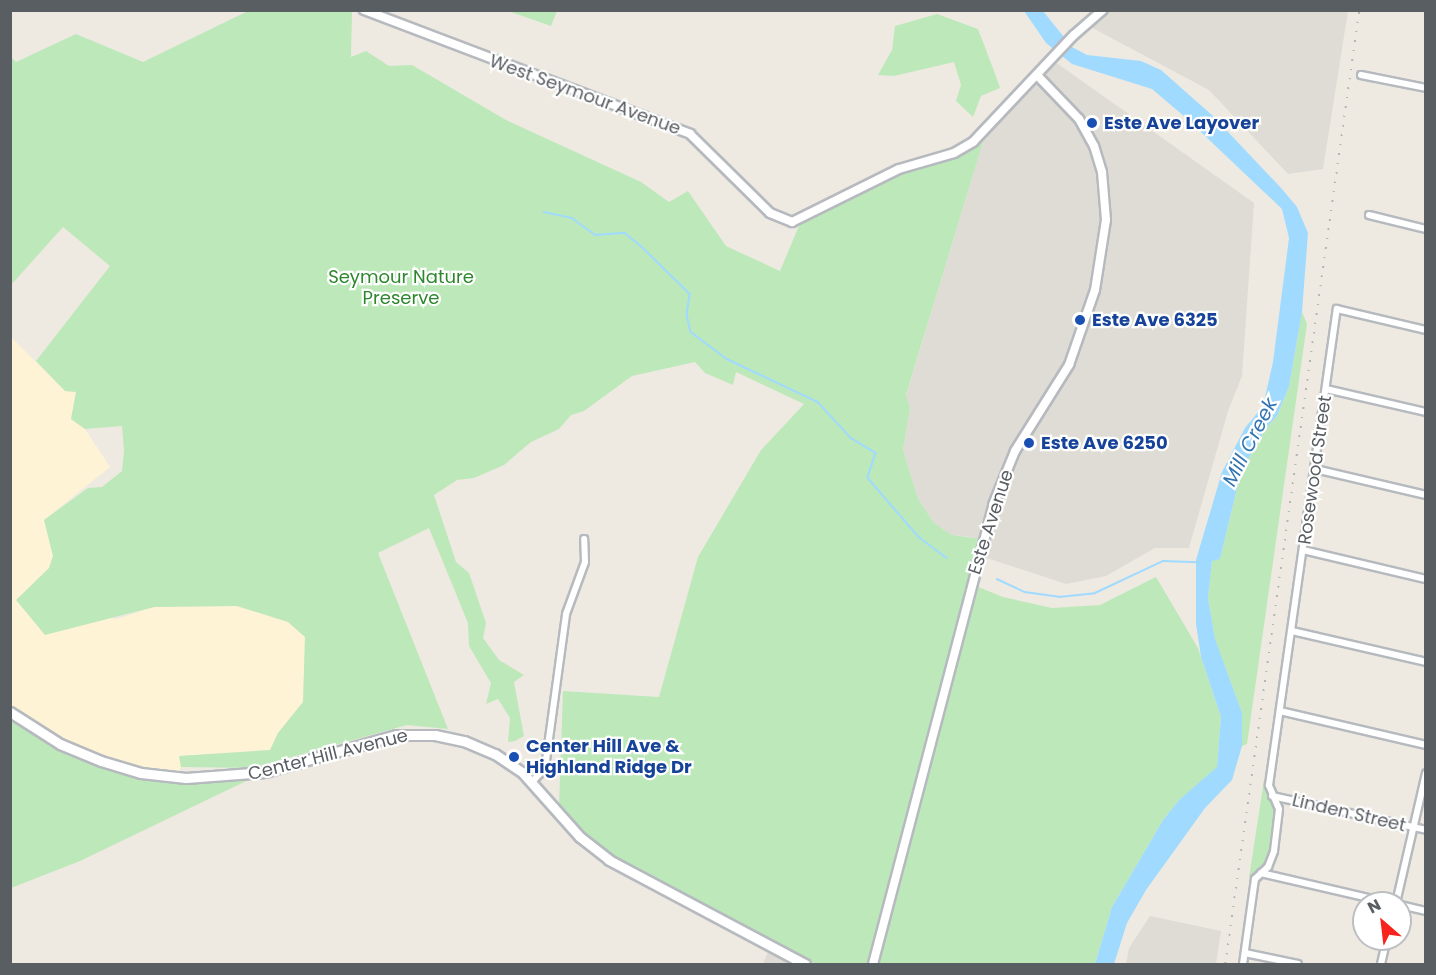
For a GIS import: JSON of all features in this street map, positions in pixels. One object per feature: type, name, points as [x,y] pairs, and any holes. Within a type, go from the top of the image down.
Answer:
[{"type":"main road","name":"Center Hill Avenue","points":[[10,712],[38,732],[80,753],[141,773],[164,776],[249,775],[385,737],[424,734],[480,747],[509,763],[532,782],[580,837],[609,861],[805,964]]},
{"type":"street","name":"West Seymour Avenue","points":[[364,10],[690,134],[770,213],[787,222],[806,219],[899,169],[964,148],[979,137],[1085,24],[1103,10]]},
{"type":"street","name":"Este Avenue","points":[[873,964],[993,505],[1015,451],[1069,365],[1095,290],[1106,220],[1102,172],[1086,131],[1069,106],[1037,75]]},
{"type":"street","points":[[1361,75],[1425,88]]},
{"type":"street","points":[[1370,215],[1425,229]]},
{"type":"street","name":"Rosewood Street","points":[[1243,964],[1255,879],[1270,864],[1274,851],[1279,809],[1269,785],[1337,309],[1425,330]]},
{"type":"street","points":[[1326,389],[1425,412]]},
{"type":"street","points":[[1315,469],[1425,495]]},
{"type":"street","points":[[532,782],[545,768],[566,614],[585,562],[584,539]]},
{"type":"street","points":[[1303,550],[1425,579]]},
{"type":"street","points":[[1292,631],[1425,662]]},
{"type":"street","points":[[1280,711],[1425,745]]},
{"type":"street","points":[[1399,891],[1425,773]]},
{"type":"street","name":"Linden Street","points":[[1272,796],[1425,830]]},
{"type":"street","points":[[1261,873],[1352,894]]},
{"type":"street","points":[[1245,952],[1298,964]]},
{"type":"shaded area","points":[[1094,11],[1348,11],[1323,169],[1288,174],[1209,90],[1085,24],[1097,13]]},
{"type":"shaded area","points":[[1051,59],[1254,203],[1242,376],[1228,411],[1189,548],[1155,548],[1106,576],[1066,584],[978,555],[972,537],[952,535],[934,523],[918,499],[903,450],[910,408],[906,396],[987,129]]},
{"type":"shaded area","points":[[10,336],[65,391],[76,392],[71,419],[85,429],[110,467],[44,520],[53,556],[49,568],[17,600],[117,619],[154,607],[237,606],[288,622],[305,637],[303,702],[278,733],[270,750],[180,756],[181,767],[175,777],[100,761],[11,712]]},
{"type":"shaded area","points":[[1150,916],[1221,931],[1216,964],[1126,964],[1129,948]]},
{"type":"shaded area","points":[[768,952],[789,964],[763,964]]},
{"type":"green space","name":"Seymour Nature Preserve","points":[[248,11],[352,11],[351,57],[366,51],[389,66],[412,65],[506,120],[641,182],[669,202],[688,191],[726,246],[780,271],[801,221],[874,181],[954,153],[987,129],[906,395],[910,408],[903,450],[918,499],[934,523],[952,535],[982,539],[971,584],[1003,597],[1052,608],[1100,605],[1156,577],[1198,648],[1221,717],[1217,768],[1179,800],[1163,820],[1112,907],[1095,964],[816,964],[631,868],[586,834],[559,806],[563,691],[659,697],[698,557],[761,450],[804,404],[736,372],[733,385],[705,373],[695,362],[632,376],[584,411],[571,415],[559,429],[531,442],[504,465],[474,478],[457,480],[434,495],[456,562],[469,573],[486,623],[483,638],[499,660],[524,675],[514,682],[524,736],[515,741],[508,742],[510,718],[498,699],[486,704],[491,683],[469,646],[468,623],[429,528],[378,553],[448,729],[407,725],[252,768],[181,767],[179,756],[270,750],[278,733],[303,702],[305,637],[288,622],[237,606],[154,607],[45,635],[16,600],[49,568],[53,556],[44,520],[88,488],[102,487],[122,471],[124,451],[122,426],[85,429],[71,419],[76,392],[65,391],[36,361],[110,266],[63,227],[11,285],[11,57],[16,62],[76,34],[143,62]]},
{"type":"green space","points":[[508,11],[557,11],[551,26]]},
{"type":"green space","points":[[937,14],[978,29],[1000,88],[981,96],[973,117],[956,101],[961,85],[954,62],[894,76],[878,75],[892,50],[895,26]]},
{"type":"green space","points":[[1302,312],[1307,324],[1247,744],[1242,746],[1242,713],[1215,640],[1208,598],[1212,560],[1220,559],[1241,472],[1266,428],[1277,416],[1289,386]]},
{"type":"green space","points":[[10,713],[60,744],[163,776],[265,772],[80,861],[11,888]]},
{"type":"green space","points":[[1264,780],[1278,805],[1271,862],[1249,878]]},
{"type":"water","name":"Mill Creek","points":[[1024,11],[1043,11],[1072,47],[1087,55],[1141,61],[1161,70],[1213,116],[1282,189],[1297,207],[1308,233],[1302,312],[1289,386],[1277,416],[1266,428],[1241,472],[1220,559],[1212,561],[1208,598],[1215,639],[1242,713],[1242,746],[1232,780],[1205,808],[1146,890],[1127,923],[1114,964],[1095,964],[1112,907],[1163,820],[1179,800],[1217,767],[1221,717],[1201,657],[1196,624],[1196,560],[1222,472],[1245,428],[1263,406],[1273,362],[1289,238],[1282,209],[1185,117],[1152,89],[1072,64],[1046,43]]},
{"type":"waterway","points":[[544,212],[572,218],[595,235],[625,233],[640,245],[690,294],[687,315],[691,332],[727,359],[818,402],[851,438],[876,453],[868,478],[919,537],[947,558]]},
{"type":"waterway","points":[[997,579],[1025,592],[1059,597],[1095,593],[1163,561],[1198,562]]},
{"type":"railway","points":[[1225,964],[1359,10]]},
{"type":"place","name":"Este Ave Layover","points":[[1092,123]]},
{"type":"place","name":"Este Ave 6325","points":[[1080,320]]},
{"type":"place","name":"Este Ave 6250","points":[[1029,443]]},
{"type":"place","name":"Center Hill Ave & Highland Ridge Dr","points":[[514,757]]}]
